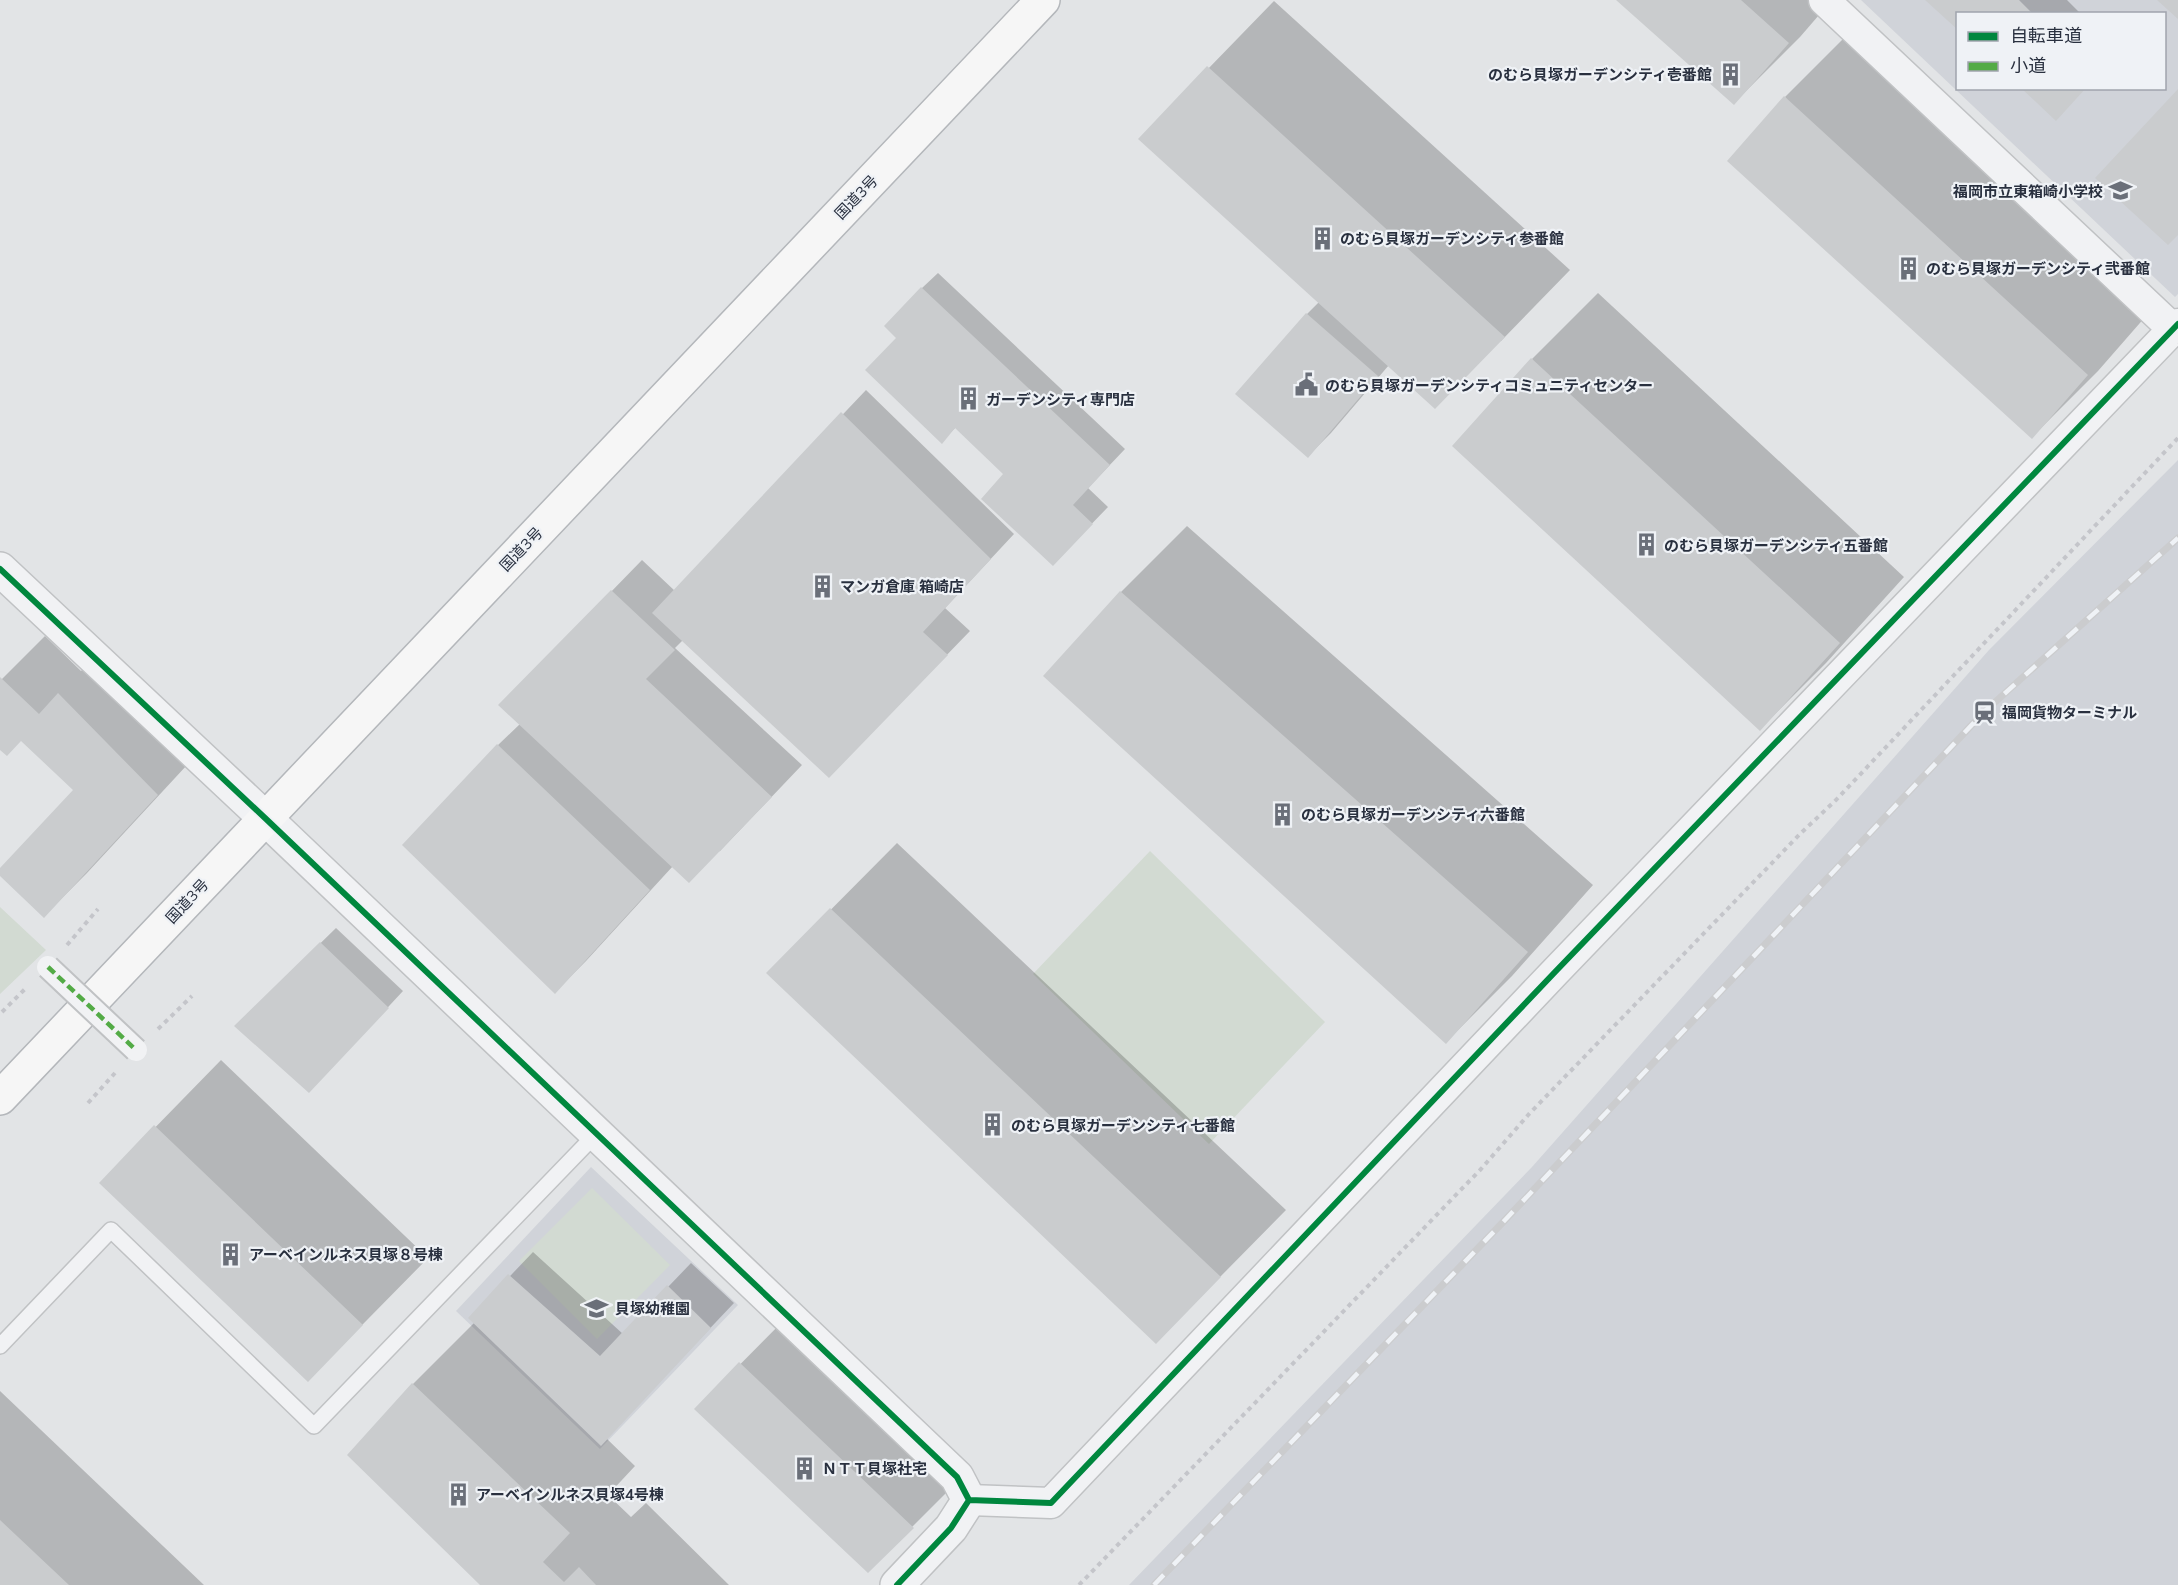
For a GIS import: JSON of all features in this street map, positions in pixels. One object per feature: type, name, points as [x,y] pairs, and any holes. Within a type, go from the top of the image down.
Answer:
[{"type":"highway","name":"国道3号","points":[[0,1098],[1043,0]]},
{"type":"street","points":[[969,1500],[1052,1503],[1555,972],[2176,326],[1824,0]]},
{"type":"street","points":[[0,569],[957,1477],[969,1500]]},
{"type":"street","points":[[48,967],[136,1050]]},
{"type":"street","points":[[897,1585],[951,1528],[969,1500]]},
{"type":"lane","points":[[0,1346],[111,1230],[314,1426],[596,1134]]},
{"type":"path","points":[[1079,1585],[1482,1169],[1537,1105],[1836,800],[2178,438]]},
{"type":"shaded area","name":"福岡市立東箱崎小学校","points":[[1861,0],[2178,0],[2178,294],[2175,297],[1956,90],[2166,90],[2166,12],[1956,12],[1956,90]]},
{"type":"shaded area","name":"福岡貨物ターミナル","points":[[2178,460],[2178,1585],[1129,1585],[1532,1167],[1989,650]]},
{"type":"shaded area","points":[[1150,851],[1325,1022],[1209,1144],[1033,974]]},
{"type":"shaded area","points":[[0,907],[46,950],[0,994]]},
{"type":"shaded area","name":"貝塚幼稚園","points":[[591,1167],[738,1305],[600,1449],[456,1311]]},
{"type":"shaded area","points":[[592,1188],[670,1265],[597,1339],[519,1261]]},
{"type":"building","name":"のむら貝塚ガーデンシティ壱番館","points":[[1616,0],[1741,0],[1789,43],[1734,105]]},
{"type":"building","points":[[1925,0],[2019,0],[2031,12],[1956,12],[1956,28]]},
{"type":"building","points":[[2157,0],[2178,0],[2178,19]]},
{"type":"building","name":"のむら貝塚ガーデンシティ参番館","points":[[1207,66],[1505,337],[1435,409],[1138,139]]},
{"type":"building","points":[[2178,89],[2178,235],[2168,245],[2095,178]]},
{"type":"building","points":[[2023,90],[2084,90],[2056,121]]},
{"type":"building","name":"のむら貝塚ガーデンシティ弐番館","points":[[1784,96],[2088,375],[2032,439],[1727,161]]},
{"type":"building","name":"ガーデンシティ専門店","points":[[921,287],[1110,465],[1073,505],[1093,524],[1053,566],[981,499],[1003,474],[955,428],[942,444],[865,370],[896,338],[884,326]]},
{"type":"building","name":"のむら貝塚ガーデンシティコミュニティセンター","points":[[1306,313],[1378,376],[1308,458],[1235,394]]},
{"type":"building","name":"のむら貝塚ガーデンシティ五番館","points":[[1531,358],[1840,643],[1760,731],[1452,446]]},
{"type":"building","name":"マンガ倉庫 箱崎店","points":[[841,412],[991,559],[923,632],[948,655],[829,778],[652,613]]},
{"type":"building","points":[[611,590],[675,650],[646,679],[772,797],[689,883],[498,705]]},
{"type":"building","name":"のむら貝塚ガーデンシティ六番館","points":[[1120,591],[1528,952],[1446,1044],[1043,676]]},
{"type":"building","points":[[0,677],[39,714],[58,693],[158,795],[44,918],[0,876],[0,868],[73,790],[21,741],[7,756],[0,750]]},
{"type":"building","points":[[497,744],[650,890],[555,994],[402,845]]},
{"type":"building","name":"のむら貝塚ガーデンシティ七番館","points":[[830,908],[1221,1277],[1156,1344],[766,973]]},
{"type":"building","points":[[320,942],[389,1008],[309,1093],[234,1026]]},
{"type":"building","name":"アーベインルネス貝塚８号棟","points":[[154,1125],[363,1325],[308,1382],[99,1183]]},
{"type":"building","name":"貝塚幼稚園","points":[[508,1274],[600,1356],[667,1285],[711,1328],[601,1446],[468,1318]]},
{"type":"building","name":"ＮＴＴ貝塚社宅","points":[[739,1362],[914,1528],[868,1573],[694,1409]]},
{"type":"building","name":"アーベインルネス貝塚4号棟","points":[[412,1383],[570,1533],[543,1562],[564,1582],[579,1567],[596,1585],[480,1585],[347,1455]]},
{"type":"building","points":[[0,1520],[69,1585],[0,1585]]},
{"type":"railway","points":[[1154,1585],[1506,1219],[1984,712],[2178,538]]},
{"type":"marked path","points":[[48,967],[136,1050]]},
{"type":"cycle path","points":[[969,1500],[1051,1503],[1555,972],[2178,324]]},
{"type":"cycle path","points":[[0,569],[957,1477],[969,1500],[951,1528],[897,1585]]},
{"type":"place","name":"のむら貝塚ガーデンシティ壱番館","points":[[1730,74]]},
{"type":"place","name":"福岡市立東箱崎小学校","points":[[2121,191]]},
{"type":"place","name":"のむら貝塚ガーデンシティ参番館","points":[[1322,238]]},
{"type":"place","name":"のむら貝塚ガーデンシティ弐番館","points":[[1908,268]]},
{"type":"place","name":"のむら貝塚ガーデンシティコミュニティセンター","points":[[1307,385]]},
{"type":"place","name":"ガーデンシティ専門店","points":[[968,399]]},
{"type":"place","name":"のむら貝塚ガーデンシティ五番館","points":[[1646,545]]},
{"type":"place","name":"マンガ倉庫 箱崎店","points":[[822,586]]},
{"type":"place","name":"福岡貨物ターミナル","points":[[1984,712]]},
{"type":"place","name":"のむら貝塚ガーデンシティ六番館","points":[[1283,814]]},
{"type":"place","name":"のむら貝塚ガーデンシティ七番館","points":[[993,1125]]},
{"type":"place","name":"アーベインルネス貝塚８号棟","points":[[231,1254]]},
{"type":"place","name":"貝塚幼稚園","points":[[597,1308]]},
{"type":"place","name":"ＮＴＴ貝塚社宅","points":[[804,1468]]},
{"type":"place","name":"アーベインルネス貝塚4号棟","points":[[458,1494]]}]
